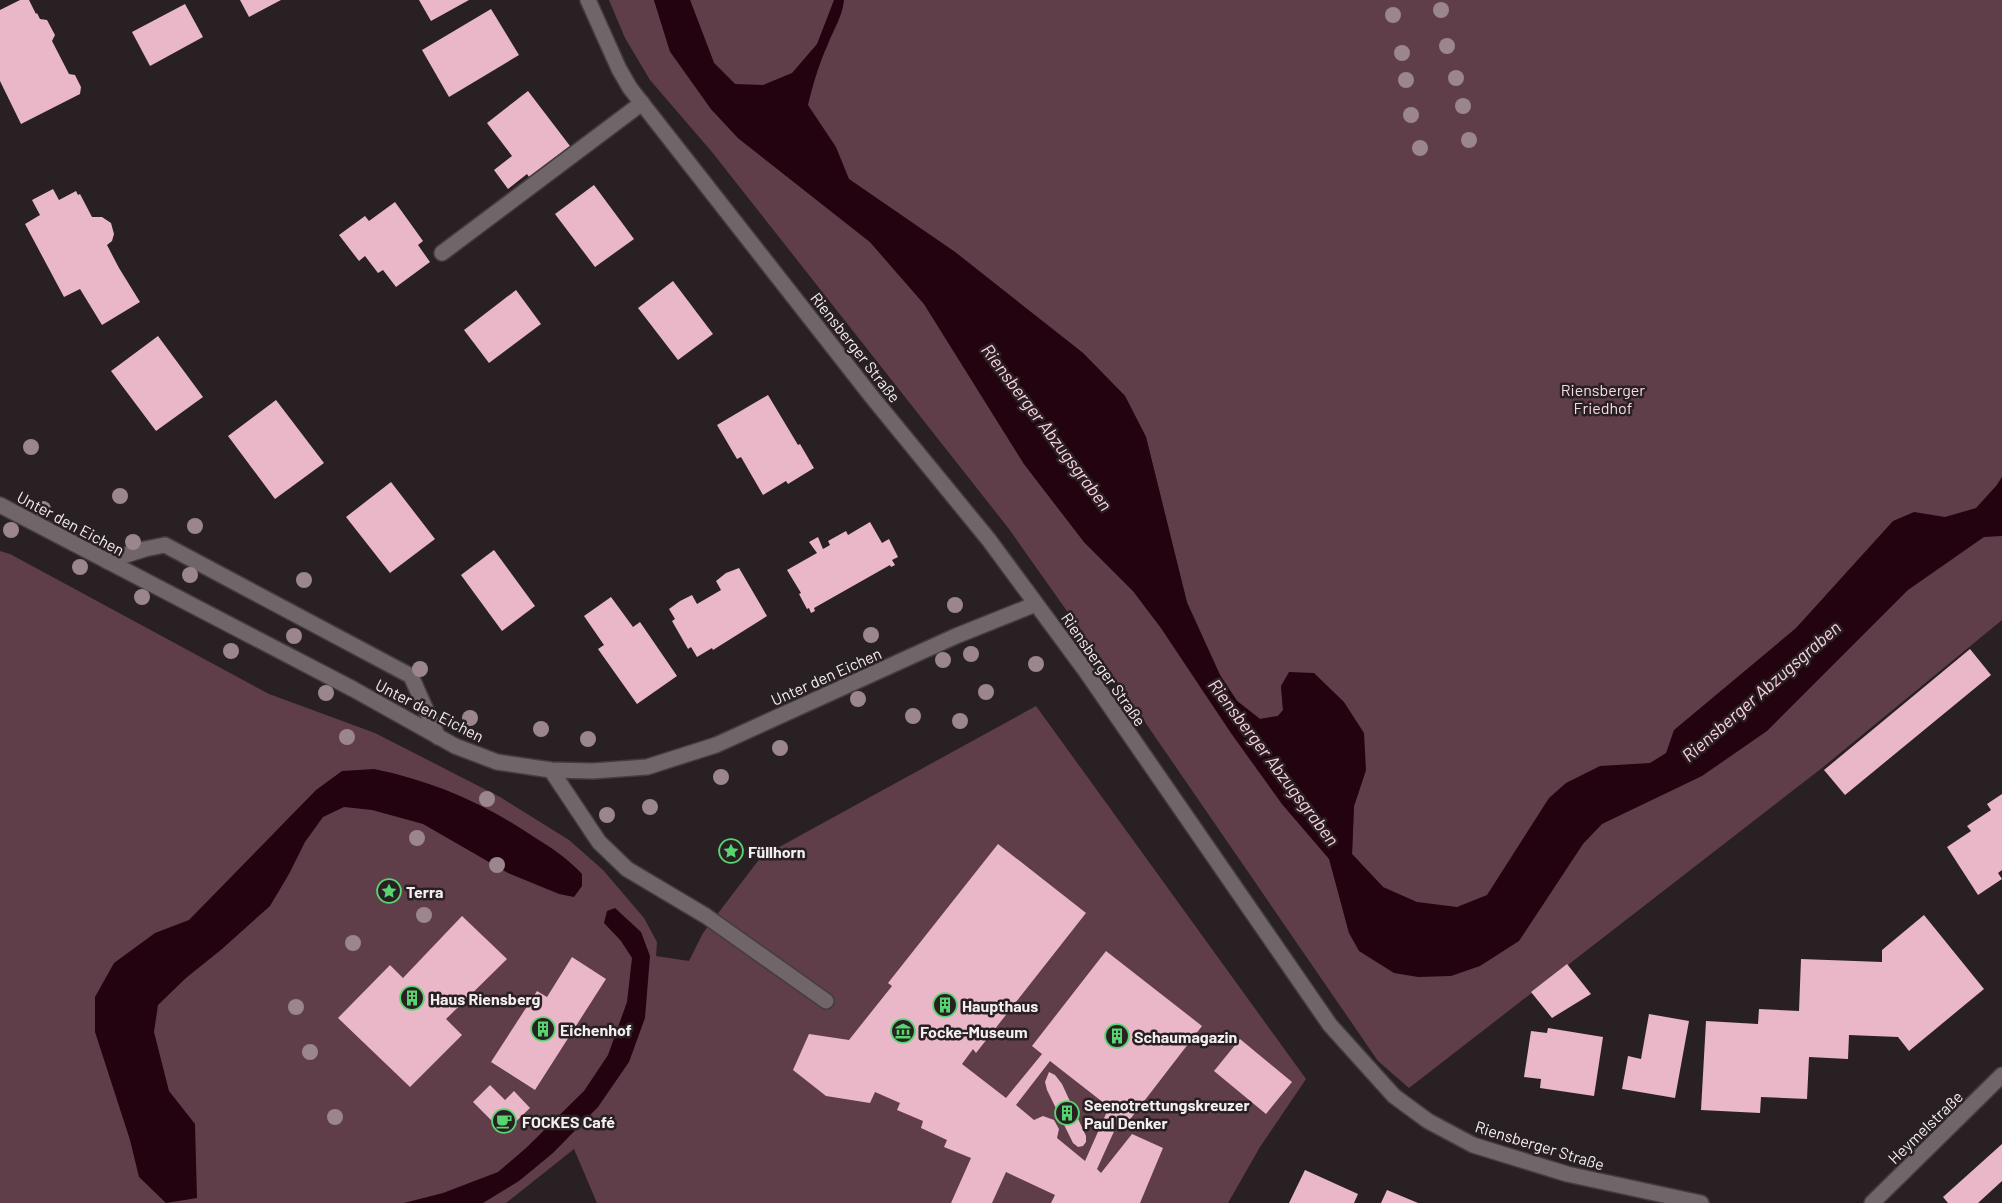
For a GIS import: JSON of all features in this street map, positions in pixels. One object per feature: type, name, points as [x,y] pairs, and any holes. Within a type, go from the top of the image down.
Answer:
[{"type":"street","name":"Riensberger Straße","points":[[588,0],[618,69],[642,103],[872,397],[989,540],[1085,670],[1330,1025],[1394,1096],[1428,1121],[1473,1145],[1567,1174],[1701,1203]]},
{"type":"street","points":[[442,253],[642,103]]},
{"type":"street","name":"Unter den Eichen","points":[[0,505],[353,690],[455,746],[497,762],[550,770],[593,771],[647,767],[706,748],[956,636],[1036,604]]},
{"type":"street","points":[[108,561],[145,549],[165,546],[411,676],[438,737]]},
{"type":"street","points":[[550,770],[599,842],[627,869],[706,916],[826,1001]]},
{"type":"street","name":"Heymelstraße","points":[[1872,1203],[2002,1075]]},
{"type":"green space","name":"Riensberger Friedhof","points":[[609,0],[654,0],[670,52],[711,109],[738,138],[870,242],[924,304],[1024,464],[1084,542],[1133,591],[1161,628],[1231,733],[1282,804],[1330,859],[1349,933],[1383,887],[1352,854],[1354,806],[1366,770],[1281,686],[1283,710],[1278,716],[1260,719],[1237,701],[1220,675],[1187,602],[1146,437],[1125,396],[1083,353],[955,252],[831,167],[767,116],[714,63],[690,0],[2002,0],[2002,620],[1822,768],[1409,1088],[1378,1061],[1125,693],[1009,529],[712,152],[650,80],[625,38]]},
{"type":"green space","points":[[0,551],[10,554],[269,694],[375,733],[500,797],[569,840],[603,870],[644,918],[657,942],[656,956],[689,961],[703,933],[761,857],[1036,706],[1306,1079],[1260,1147],[1228,1203],[597,1203],[574,1149],[506,1203],[0,1203]]},
{"type":"water","name":"Riensberger Abzugsgraben","points":[[654,0],[690,0],[714,63],[735,84],[763,85],[792,73],[817,44],[834,0],[844,0],[840,18],[819,67],[808,105],[836,147],[849,179],[955,252],[1083,353],[1125,396],[1146,437],[1187,603],[1220,675],[1237,701],[1260,719],[1278,716],[1283,710],[1281,686],[1289,672],[1314,673],[1344,702],[1364,733],[1366,770],[1354,806],[1352,854],[1383,887],[1417,902],[1457,907],[1487,895],[1549,798],[1566,783],[1600,766],[1650,763],[1666,753],[1674,730],[1796,628],[1893,521],[1914,512],[1945,517],[1976,508],[2002,477],[2002,536],[1984,537],[1908,590],[1767,731],[1702,776],[1602,824],[1583,844],[1519,941],[1480,966],[1451,976],[1418,977],[1394,973],[1359,951],[1349,933],[1329,859],[1282,804],[1231,733],[1161,628],[1133,591],[1084,542],[1024,464],[924,304],[870,242],[738,138],[711,109],[670,51]]},
{"type":"water","points":[[374,769],[437,787],[496,814],[547,845],[565,859],[582,874],[582,886],[574,897],[559,894],[508,873],[423,824],[372,810],[344,807],[323,817],[305,842],[270,906],[186,978],[158,1005],[154,1032],[169,1091],[195,1124],[197,1198],[166,1203],[139,1177],[130,1140],[95,1032],[95,997],[114,963],[155,933],[189,920],[316,790],[342,771]]},
{"type":"water","points":[[615,908],[641,932],[650,956],[645,1018],[629,1062],[598,1107],[553,1153],[519,1181],[483,1203],[404,1203],[443,1193],[498,1172],[526,1148],[584,1091],[608,1055],[627,1002],[632,958],[621,941],[604,923],[607,911]]},
{"type":"building","points":[[20,0],[29,0],[40,19],[47,20],[55,35],[52,41],[69,74],[75,75],[81,87],[80,94],[21,124],[0,81],[0,10]]},
{"type":"building","points":[[240,0],[281,0],[249,17]]},
{"type":"building","points":[[419,0],[469,0],[431,21]]},
{"type":"building","points":[[185,4],[203,37],[150,66],[132,32]]},
{"type":"building","points":[[491,9],[519,55],[449,97],[422,50]]},
{"type":"building","points":[[528,91],[570,146],[529,177],[527,174],[508,189],[494,170],[512,156],[487,123]]},
{"type":"building","points":[[594,185],[634,239],[595,267],[555,214]]},
{"type":"building","points":[[53,189],[59,200],[76,191],[78,195],[80,194],[92,217],[102,217],[111,223],[114,234],[112,241],[107,245],[140,302],[102,325],[80,289],[64,297],[25,224],[40,215],[32,200]]},
{"type":"building","points":[[395,202],[423,241],[418,245],[430,262],[396,287],[383,270],[378,273],[365,256],[359,261],[339,235],[365,216],[369,221]]},
{"type":"building","points":[[673,281],[713,334],[678,360],[638,308]]},
{"type":"building","points":[[516,290],[541,324],[489,363],[464,330]]},
{"type":"building","points":[[158,336],[203,397],[156,431],[111,371]]},
{"type":"building","points":[[768,395],[814,468],[788,484],[786,481],[763,495],[741,457],[737,459],[717,425]]},
{"type":"building","points":[[276,400],[324,463],[275,499],[228,436]]},
{"type":"building","points":[[391,482],[435,539],[390,573],[346,517]]},
{"type":"building","points":[[870,522],[882,543],[889,539],[898,557],[892,560],[895,565],[891,567],[890,565],[814,608],[815,611],[811,613],[809,608],[807,609],[799,594],[801,593],[787,570],[817,553],[809,542],[818,537],[823,549],[830,545],[828,541],[846,531],[848,535]]},
{"type":"building","points":[[494,550],[535,606],[502,631],[461,575]]},
{"type":"building","points":[[739,568],[767,616],[713,650],[712,648],[697,657],[691,647],[688,649],[672,621],[675,619],[669,609],[692,595],[697,604],[721,590],[716,581],[726,573]]},
{"type":"building","points":[[611,597],[633,627],[640,622],[677,676],[637,704],[598,649],[604,645],[584,616]]},
{"type":"building","points":[[1970,649],[1991,675],[1845,795],[1824,770]]},
{"type":"building","points":[[2002,794],[2002,870],[1998,873],[2002,879],[1978,895],[1947,847],[1971,831],[1967,826],[1991,810],[1987,804]]},
{"type":"building","name":"Haupthaus","points":[[998,844],[1086,913],[976,1053],[973,1049],[962,1064],[1006,1098],[1042,1054],[1032,1046],[1106,951],[1202,1026],[1128,1122],[1121,1116],[1097,1169],[1101,1173],[1132,1134],[1163,1148],[1140,1203],[1051,1203],[1055,1195],[1006,1172],[992,1203],[951,1203],[971,1158],[944,1147],[947,1140],[921,1128],[923,1121],[897,1110],[900,1103],[875,1092],[870,1103],[826,1096],[793,1070],[809,1034],[849,1040],[892,986],[888,983]],"holes":[[[1050,1061],[1109,1107],[1085,1161],[1057,1138],[1059,1129],[1054,1120],[1043,1116],[1034,1120],[1016,1105]]]},
{"type":"building","points":[[1924,915],[1984,989],[1909,1051],[1898,1037],[1849,1035],[1848,1059],[1809,1057],[1807,1099],[1761,1097],[1760,1113],[1701,1110],[1706,1021],[1758,1024],[1759,1009],[1799,1011],[1801,959],[1882,962],[1882,950]]},
{"type":"building","name":"Haus Riensberg","points":[[462,916],[507,959],[446,1019],[462,1035],[410,1087],[338,1018],[390,965],[403,978]]},
{"type":"building","name":"Eichenhof","points":[[572,957],[606,979],[535,1090],[491,1062],[537,991],[547,997]]},
{"type":"building","points":[[1567,964],[1591,994],[1552,1018],[1531,992]]},
{"type":"building","points":[[1649,1014],[1689,1021],[1675,1098],[1622,1089],[1628,1056],[1641,1059]]},
{"type":"building","points":[[1548,1028],[1603,1037],[1594,1096],[1540,1088],[1541,1079],[1524,1077],[1531,1031],[1547,1033]]},
{"type":"building","points":[[1240,1039],[1292,1082],[1266,1114],[1214,1071]]},
{"type":"building","name":"Seenotrettungskreuzer Paul Denker","points":[[1049,1072],[1055,1075],[1062,1084],[1086,1136],[1086,1142],[1083,1146],[1078,1147],[1073,1143],[1047,1090],[1045,1082]]},
{"type":"building","name":"FOCKES Café","points":[[490,1085],[505,1100],[514,1091],[530,1108],[504,1133],[473,1102]]},
{"type":"building","points":[[2002,1144],[2002,1181],[1978,1203],[1948,1203],[1943,1197]]},
{"type":"building","points":[[1305,1170],[1358,1194],[1354,1203],[1289,1203]]},
{"type":"building","points":[[1387,1190],[1418,1203],[1381,1203]]},
{"type":"place","name":"Füllhorn","points":[[731,851]]},
{"type":"place","name":"Terra","points":[[389,891]]},
{"type":"place","name":"Haus Riensberg","points":[[412,998]]},
{"type":"place","name":"Haupthaus","points":[[945,1005]]},
{"type":"place","name":"Eichenhof","points":[[543,1029]]},
{"type":"place","name":"Focke-Museum","points":[[903,1031]]},
{"type":"place","name":"Schaumagazin","points":[[1117,1036]]},
{"type":"place","name":"Seenotrettungskreuzer Paul Denker","points":[[1067,1113]]},
{"type":"place","name":"FOCKES Café","points":[[504,1121]]}]
